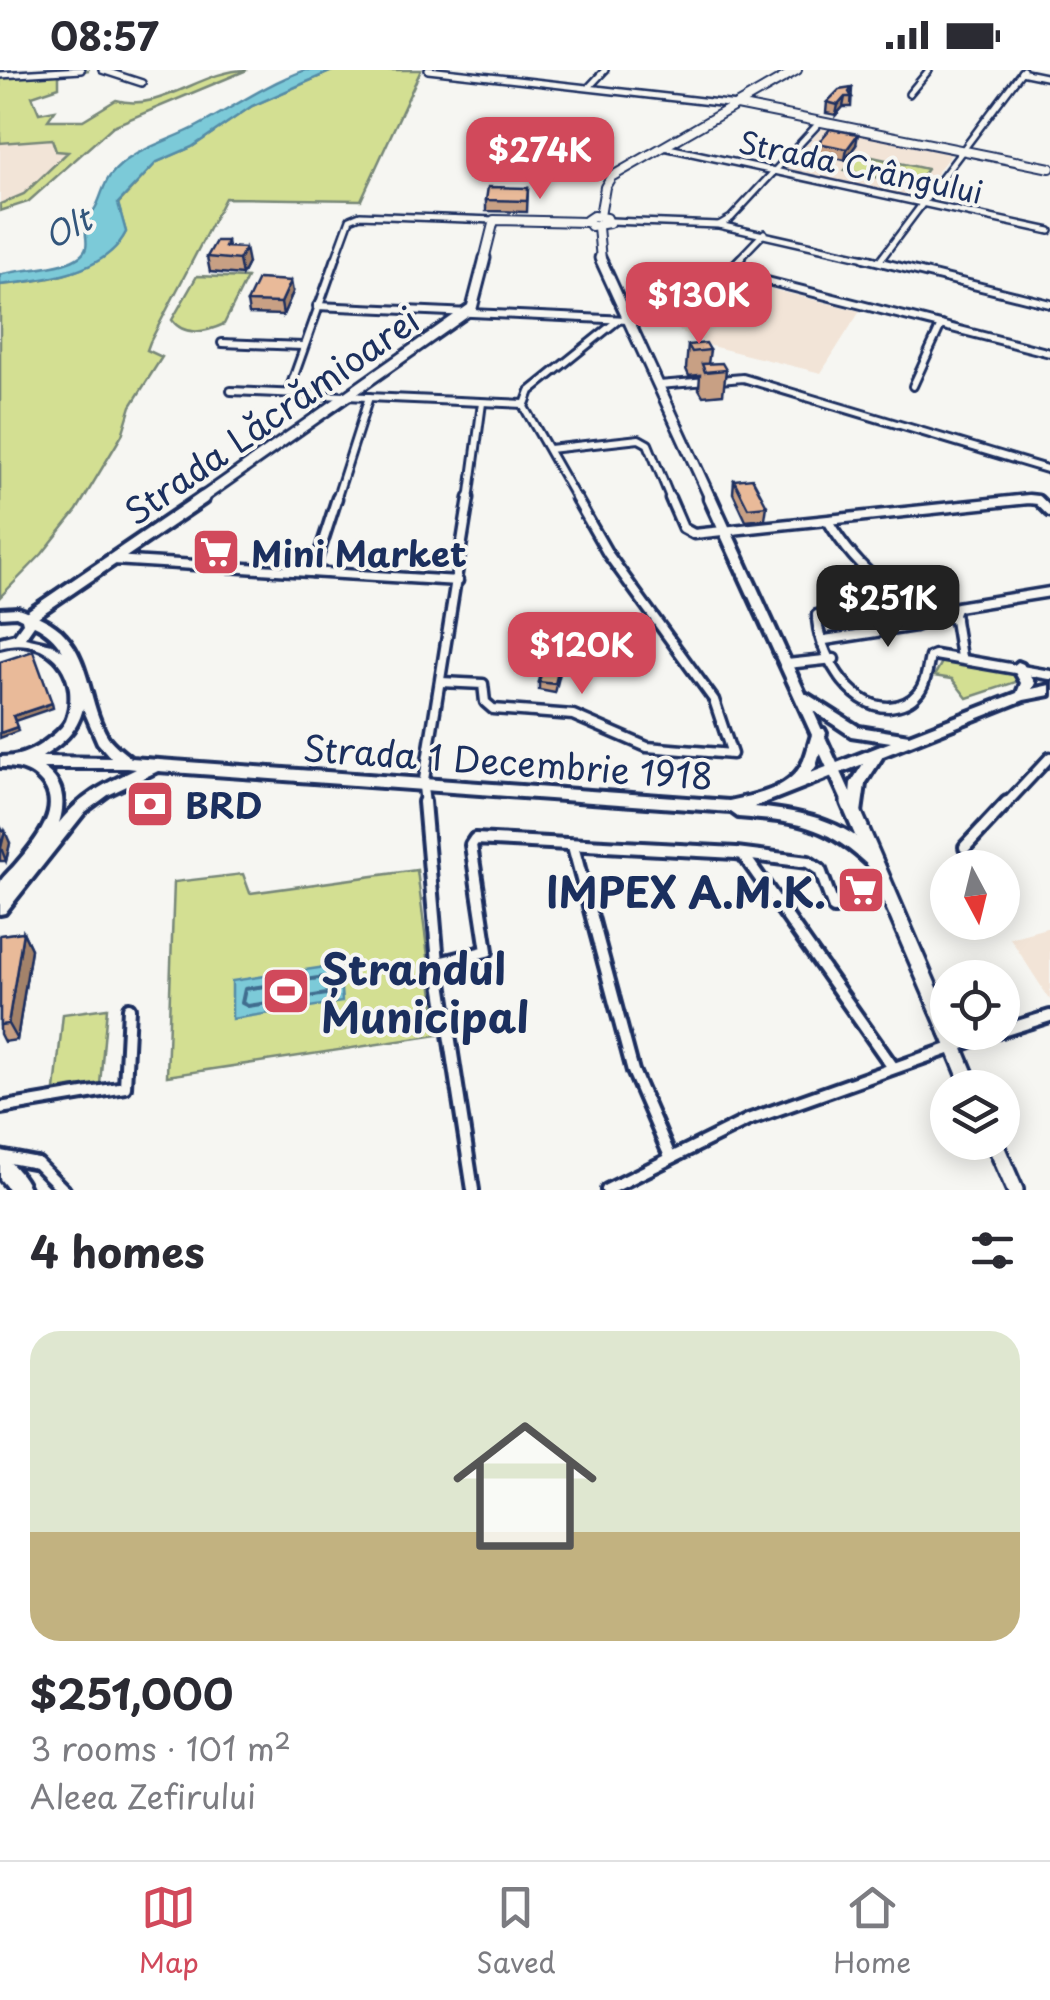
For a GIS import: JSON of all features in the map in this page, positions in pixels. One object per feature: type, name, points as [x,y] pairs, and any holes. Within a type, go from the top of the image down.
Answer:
[{"type":"main road","points":[[797,70],[608,180],[599,221],[599,256],[622,320],[659,385],[728,532],[930,990]]},
{"type":"main road","points":[[736,104],[1050,168]]},
{"type":"main road","points":[[494,220],[610,221]]},
{"type":"main road","name":"Strada Lăcrămioarei","points":[[28,618],[464,313],[474,304],[494,220]]},
{"type":"main road","points":[[0,613],[18,612],[51,629],[73,653],[101,738],[128,764]]},
{"type":"main road","points":[[4,643],[24,633],[28,618]]},
{"type":"main road","points":[[0,892],[49,828],[59,808],[60,798],[52,781],[24,762],[71,724],[77,695],[62,656],[46,646],[4,643]]},
{"type":"main road","points":[[1018,667],[1028,683],[1022,696]]},
{"type":"main road","name":"Strada 1 Decembrie 1918","points":[[0,762],[128,764],[706,808],[738,806],[1022,696],[1050,690]]},
{"type":"main road","points":[[802,697],[856,732],[912,738]]},
{"type":"main road","points":[[788,789],[809,766],[819,734]]},
{"type":"main road","points":[[856,816],[861,775],[883,751]]},
{"type":"main road","points":[[0,908],[80,808],[156,766]]},
{"type":"main road","points":[[706,808],[816,820],[851,839],[877,865]]},
{"type":"main road","points":[[1002,1160],[1014,1190]]},
{"type":"main road","points":[[0,1164],[21,1190]]},
{"type":"street","points":[[0,75],[80,70]]},
{"type":"street","points":[[102,70],[142,83]]},
{"type":"street","points":[[428,70],[736,104]]},
{"type":"street","points":[[590,86],[605,70]]},
{"type":"street","points":[[909,94],[929,70]]},
{"type":"street","points":[[881,259],[1022,71],[1050,78]]},
{"type":"street","points":[[719,225],[820,122]]},
{"type":"street","name":"Strada Crângului","points":[[662,146],[1050,230]]},
{"type":"street","points":[[288,393],[350,219],[356,216],[494,220]]},
{"type":"street","points":[[730,218],[731,227]]},
{"type":"street","points":[[610,221],[719,225],[764,233],[1050,304]]},
{"type":"street","points":[[764,233],[728,272],[1041,350],[1050,356]]},
{"type":"street","points":[[317,306],[622,320]]},
{"type":"street","points":[[524,404],[530,391],[622,320]]},
{"type":"street","points":[[912,386],[941,325]]},
{"type":"street","points":[[222,343],[303,346]]},
{"type":"street","points":[[659,385],[743,378],[1050,470]]},
{"type":"street","points":[[231,391],[524,404]]},
{"type":"street","points":[[312,572],[369,397]]},
{"type":"street","points":[[473,1190],[438,963],[423,786],[458,581],[482,403]]},
{"type":"street","points":[[441,682],[482,684],[485,702],[494,710],[572,715],[647,747],[732,754],[714,700],[608,554],[524,404]]},
{"type":"street","points":[[549,449],[639,440],[648,444],[683,528],[694,534],[1029,499],[1038,500],[1050,512]]},
{"type":"street","points":[[828,520],[842,548],[908,604],[954,619]]},
{"type":"street","points":[[113,560],[458,581]]},
{"type":"street","points":[[960,657],[955,610],[964,604],[1050,592]]},
{"type":"street","points":[[908,604],[821,613],[816,620],[854,696],[889,707],[906,703],[920,691],[930,657],[960,657],[1050,675]]},
{"type":"street","points":[[825,640],[915,626],[942,617]]},
{"type":"street","points":[[787,664],[834,659]]},
{"type":"street","points":[[965,847],[1050,756]]},
{"type":"street","points":[[438,963],[482,956],[487,951],[472,841],[808,862],[820,870],[834,908]]},
{"type":"street","points":[[573,846],[633,1071],[669,1154]]},
{"type":"street","points":[[747,859],[892,1066]]},
{"type":"street","points":[[0,1108],[125,1087],[130,1008]]},
{"type":"street","points":[[1020,1026],[1050,1016]]},
{"type":"street","points":[[607,1190],[717,1132],[892,1066],[930,1047]]},
{"type":"street","points":[[0,1156],[20,1155],[38,1160],[64,1190]]},
{"type":"shaded area","points":[[823,127],[951,154],[918,198],[785,168]]},
{"type":"shaded area","points":[[53,139],[69,151],[24,194],[0,204],[0,143]]},
{"type":"shaded area","points":[[705,273],[860,311],[821,373],[711,346],[664,323],[659,312]]},
{"type":"shaded area","points":[[1050,927],[1050,1000],[1011,940],[1020,940],[1020,935]]},
{"type":"green space","points":[[40,70],[89,70],[59,75],[59,87],[32,96],[39,113],[55,110],[48,120],[83,120],[116,100],[149,101],[213,77],[247,70],[113,126],[28,202],[0,211],[0,204],[24,194],[68,152],[56,151],[52,139],[0,143],[0,76]]},
{"type":"green space","points":[[334,70],[421,70],[361,200],[225,198],[150,342],[147,350],[162,357],[131,406],[122,435],[77,510],[0,597],[0,285],[70,273],[103,257],[126,232],[118,204],[157,162],[192,147],[252,106]]},
{"type":"green space","points":[[859,154],[927,169],[914,186],[845,170]]},
{"type":"green space","points":[[197,276],[247,278],[224,324],[189,331],[172,320]]},
{"type":"green space","points":[[945,657],[1018,672],[1019,681],[967,698],[952,679],[934,676]]},
{"type":"green space","points":[[417,870],[438,1035],[167,1076],[174,882],[243,874],[250,893]]},
{"type":"green space","points":[[107,1008],[100,1084],[55,1090],[63,1014]]},
{"type":"water","points":[[305,70],[334,70],[252,106],[192,147],[157,162],[118,203],[126,232],[103,258],[70,273],[0,285],[0,275],[61,264],[81,255],[86,248],[85,222],[110,176],[128,159]]},
{"type":"water","name":"Ștrandul Municipal","points":[[339,965],[342,1002],[232,1019],[232,981]]},
{"type":"building","points":[[852,88],[852,97],[845,97],[838,105],[827,102],[839,90]]},
{"type":"building","points":[[830,129],[858,134],[847,149],[818,143]]},
{"type":"building","points":[[488,187],[528,188],[527,201],[486,200]]},
{"type":"building","points":[[216,241],[227,241],[225,247],[245,248],[239,260],[207,257]]},
{"type":"building","points":[[258,279],[291,281],[281,303],[247,302]]},
{"type":"building","points":[[706,343],[710,350],[692,352],[688,345]]},
{"type":"building","points":[[722,363],[726,370],[705,372],[702,364]]},
{"type":"building","points":[[752,478],[767,506],[748,508],[734,480]]},
{"type":"building","points":[[33,651],[52,703],[13,716],[17,727],[0,733],[0,662]]},
{"type":"building","points":[[544,662],[560,664],[555,684],[539,682]]},
{"type":"building","points":[[23,932],[8,1024],[0,1025],[0,935]]},
{"type":"place","name":"Mini Market","points":[[216,552]]},
{"type":"place","name":"BRD","points":[[150,804]]},
{"type":"place","name":"IMPEX A.M.K.","points":[[861,890]]},
{"type":"place","name":"Ștrandul Municipal","points":[[286,991]]},
{"type":"water label","name":"Olt","points":[[67,227]]}]
